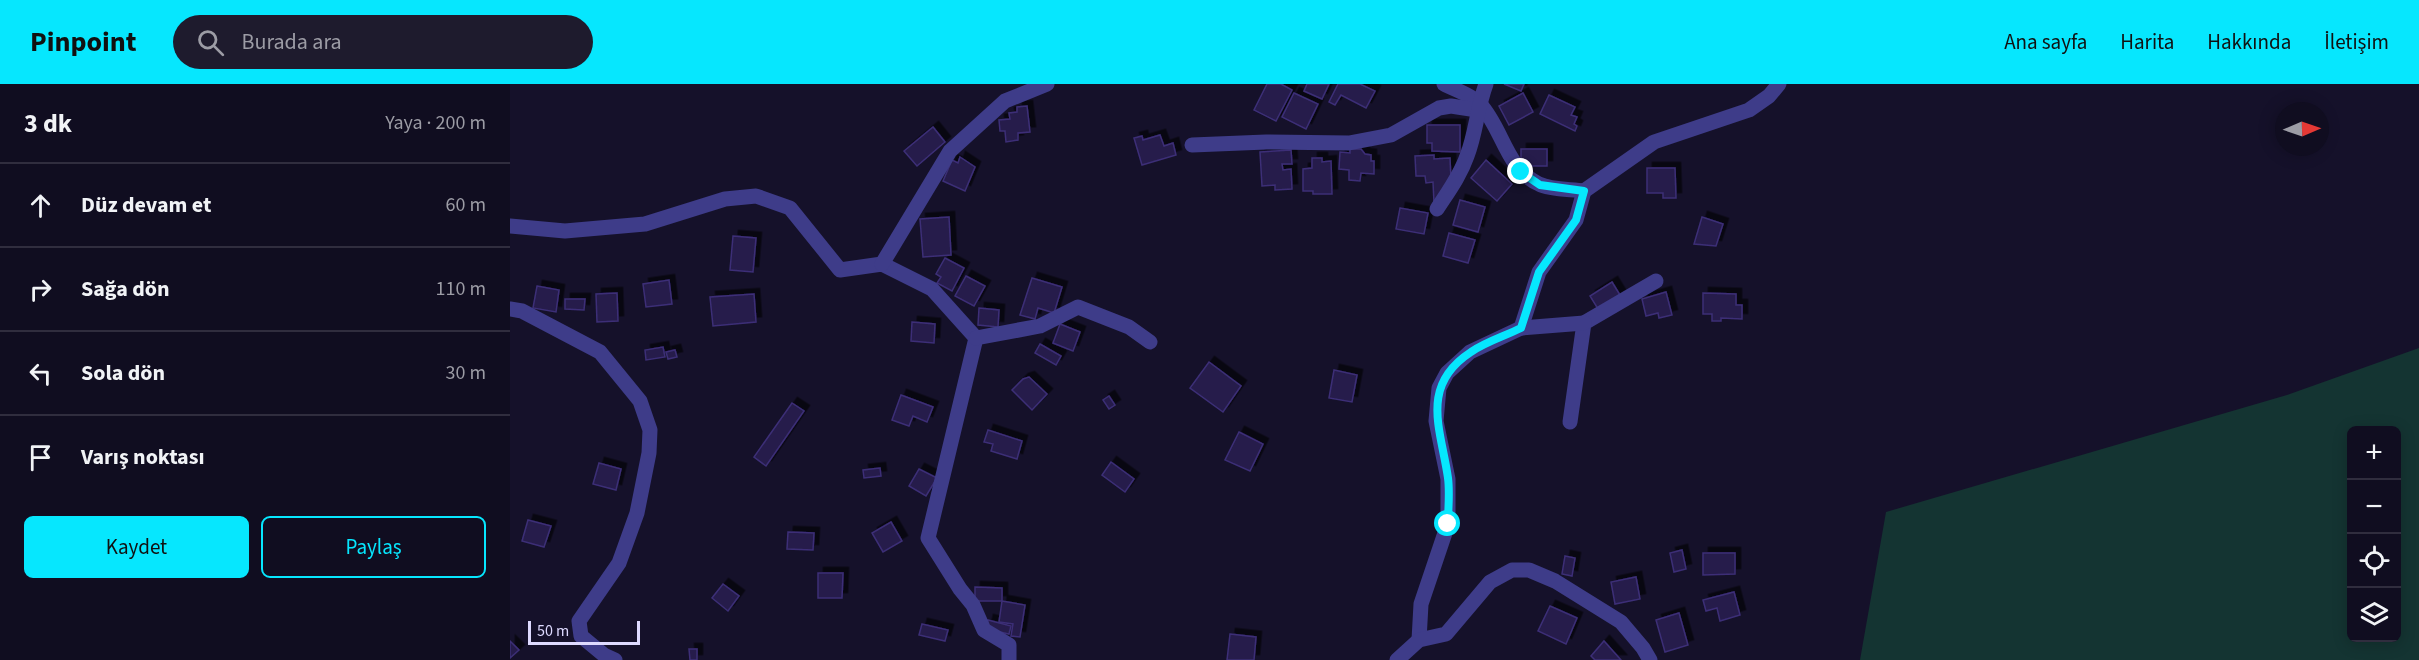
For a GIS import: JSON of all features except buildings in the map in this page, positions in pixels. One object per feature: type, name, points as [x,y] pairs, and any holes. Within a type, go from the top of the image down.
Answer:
[{"type":"street","points":[[882,264],[950,151],[1005,101],[1047,84]]},
{"type":"street","points":[[1444,84],[1478,106],[1502,135],[1511,159],[1521,172],[1540,185],[1584,191]]},
{"type":"street","points":[[1437,209],[1455,182],[1468,155],[1478,106],[1486,84]]},
{"type":"street","points":[[1521,328],[1539,272],[1576,220],[1584,191],[1654,142],[1749,110],[1769,96],[1779,84]]},
{"type":"street","points":[[1192,145],[1266,142],[1349,143],[1391,135],[1439,108],[1478,106]]},
{"type":"street","points":[[510,226],[565,231],[645,224],[725,199],[756,196],[790,208],[840,270],[882,264],[932,289],[975,338]]},
{"type":"street","points":[[1419,640],[1421,604],[1448,524],[1448,479],[1436,421],[1439,388],[1447,373],[1470,352],[1521,328],[1584,323],[1656,281]]},
{"type":"street","points":[[975,338],[1040,326],[1078,307],[1129,327],[1150,342]]},
{"type":"street","points":[[510,309],[522,311],[600,352],[640,401],[650,430],[649,453],[637,513],[619,563],[579,621],[580,636],[604,655],[615,660]]},
{"type":"street","points":[[1570,422],[1584,323]]},
{"type":"street","points":[[975,338],[928,538],[960,589],[973,605],[984,630],[1009,645],[1009,660]]},
{"type":"street","points":[[1397,660],[1419,640],[1446,634],[1490,582],[1512,570],[1529,570],[1555,581],[1621,622],[1650,660]]},
{"type":"green space","points":[[2419,348],[2419,660],[1860,660],[1886,512],[2287,395]]},
{"type":"route","points":[[1448,524],[1448,479],[1436,421],[1439,388],[1447,373],[1470,352],[1521,328],[1539,272],[1576,220],[1584,191],[1540,185],[1521,172]]}]
